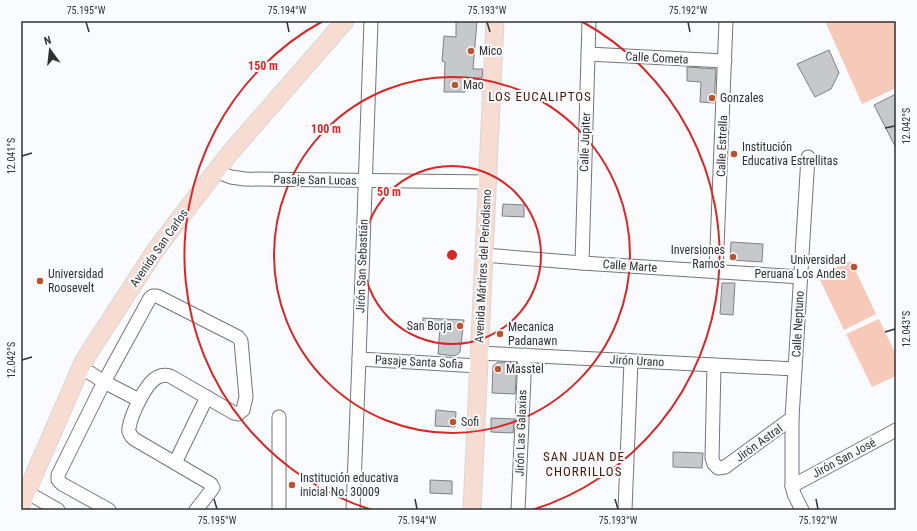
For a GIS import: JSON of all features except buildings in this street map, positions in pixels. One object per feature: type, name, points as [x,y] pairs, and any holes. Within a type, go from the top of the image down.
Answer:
[{"type":"main road","name":"Avenida San Carlos","points":[[23,496],[81,367],[157,248],[229,154],[345,21]]},
{"type":"main road","name":"Avenida Mártires del Periodismo","points":[[472,510],[478,360],[488,182],[494,21]]},
{"type":"street","name":"Jirón San Sebastián","points":[[353,510],[370,21]]},
{"type":"street","name":"Calle Jupiter","points":[[582,263],[589,21]]},
{"type":"street","name":"Calle Estrella","points":[[716,272],[726,21]]},
{"type":"street","name":"Calle Cometa","points":[[588,54],[725,61]]},
{"type":"street","name":"Calle Neptuno","points":[[792,486],[792,418],[808,157]]},
{"type":"street","name":"Pasaje San Lucas","points":[[216,172],[231,177],[245,179],[488,182]]},
{"type":"street","name":"Calle Marte","points":[[484,255],[801,277]]},
{"type":"street","points":[[109,510],[62,484],[58,480],[58,475],[104,382],[150,298],[153,296],[157,296],[238,337],[241,340],[246,397],[242,410],[238,414],[170,376],[163,375],[158,376],[153,380],[139,400],[128,429],[130,435],[134,439],[211,484],[213,488],[196,510]]},
{"type":"street","name":"Jirón Urano","points":[[478,360],[525,355],[795,369]]},
{"type":"street","name":"Jirón Las Galaxias","points":[[518,510],[525,355]]},
{"type":"street","name":"Pasaje Santa Sofia","points":[[359,359],[478,360]]},
{"type":"street","points":[[625,510],[631,361]]},
{"type":"street","name":"Jirón Astral","points":[[714,365],[712,458],[714,464],[718,468],[725,467],[792,418]]},
{"type":"street","points":[[81,367],[104,382],[139,400]]},
{"type":"street","points":[[175,463],[206,397]]},
{"type":"street","points":[[279,417],[279,510]]},
{"type":"street","name":"Jirón San José","points":[[792,486],[896,430]]},
{"type":"street","points":[[792,486],[794,494],[802,510]]},
{"type":"street","points":[[23,496],[58,510]]},
{"type":"shaded area","points":[[825,21],[896,21],[896,71],[894,89],[862,104]]},
{"type":"shaded area","points":[[851,261],[876,314],[844,330],[818,276]]},
{"type":"shaded area","points":[[879,319],[896,355],[896,376],[872,387],[846,334]]},
{"type":"place","name":"Mico","points":[[471,51]]},
{"type":"place","name":"Mao","points":[[455,85]]},
{"type":"place","name":"Gonzales","points":[[712,98]]},
{"type":"place","name":"Institución Educativa Estrellitas","points":[[734,154]]},
{"type":"place","name":"Inversiones Ramos","points":[[733,257]]},
{"type":"place","name":"Universidad Peruana Los Andes","points":[[854,267]]},
{"type":"place","name":"Universidad Roosevelt","points":[[40,281]]},
{"type":"place","name":"San Borja","points":[[460,326]]},
{"type":"place","name":"Mecanica Padanawn","points":[[500,334]]},
{"type":"place","name":"Masstel","points":[[498,369]]},
{"type":"place","name":"Sofi","points":[[453,422]]},
{"type":"place","name":"Institución educativa inicial No. 30009","points":[[292,485]]},
{"type":"district","name":"LOS EUCALIPTOS","points":[[540,96]]},
{"type":"district","name":"SAN JUAN DE CHORRILLOS","points":[[584,464]]}]
